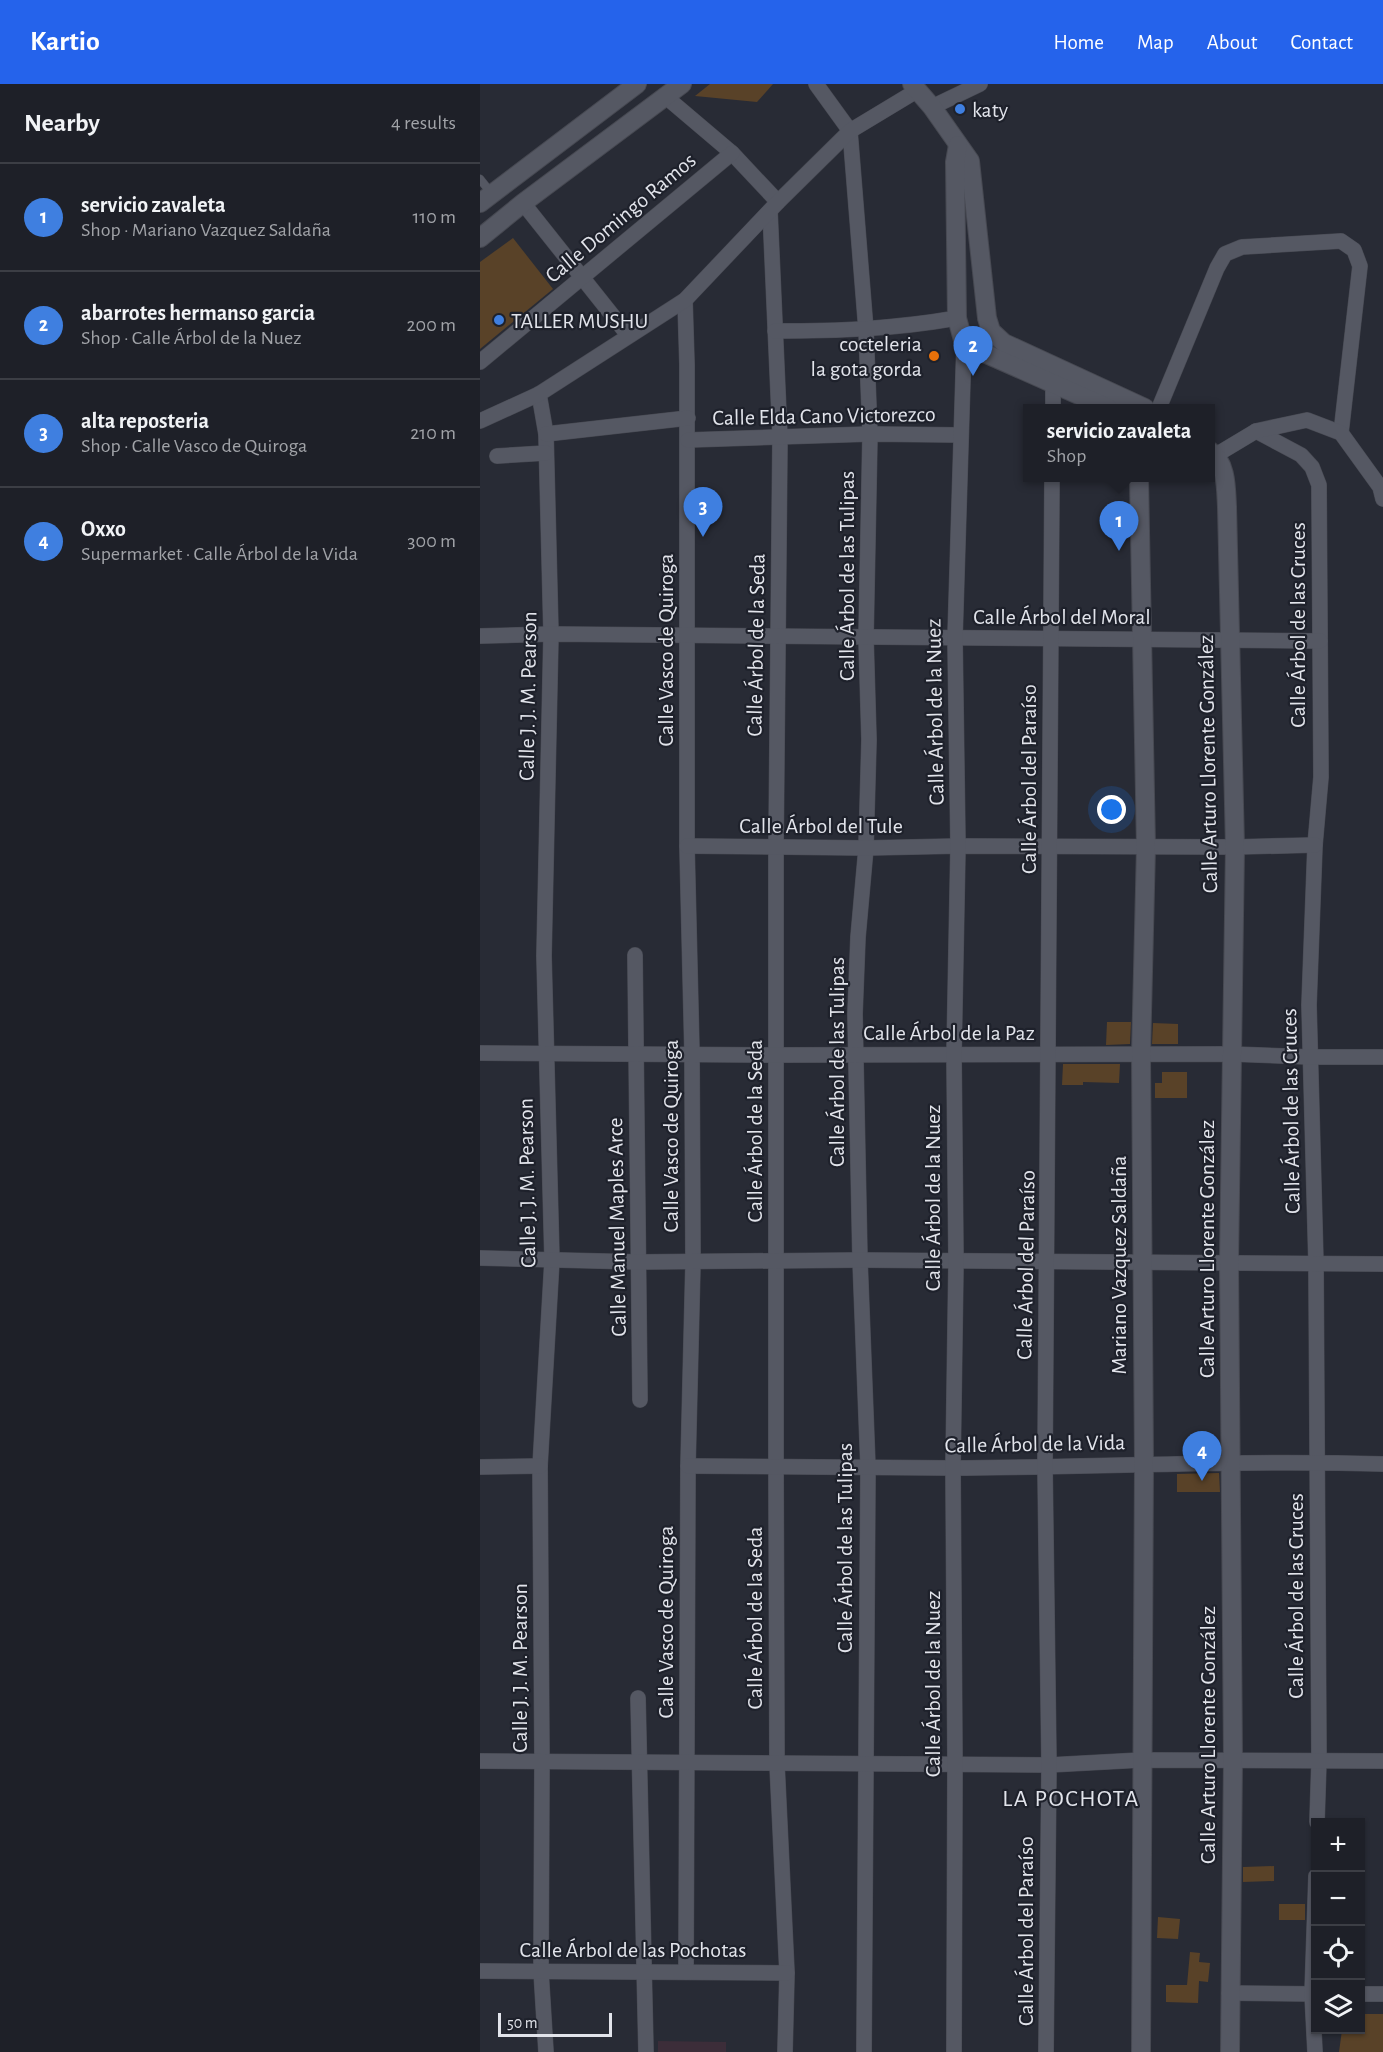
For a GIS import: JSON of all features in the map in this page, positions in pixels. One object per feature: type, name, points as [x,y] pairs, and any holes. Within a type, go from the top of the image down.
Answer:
[{"type":"street","points":[[480,238],[682,84]]},
{"type":"street","points":[[816,84],[850,130]]},
{"type":"street","points":[[932,107],[980,84]]},
{"type":"street","points":[[480,422],[539,394],[685,300],[850,130],[915,87],[970,161],[987,318],[991,331],[1004,343],[1136,404]]},
{"type":"street","points":[[486,199],[625,88]]},
{"type":"street","points":[[666,97],[732,153],[774,207]]},
{"type":"street","name":"Calle Árbol de las Tulipas","points":[[850,130],[866,330],[870,434],[866,638],[869,740],[866,848],[858,938],[856,1055],[860,1260],[868,1467],[864,2052]]},
{"type":"street","points":[[958,145],[955,162],[957,318],[964,344],[1099,404]]},
{"type":"street","name":"Calle Domingo Ramos","points":[[480,362],[583,279],[732,153]]},
{"type":"street","points":[[523,203],[628,335]]},
{"type":"street","name":"Calle Árbol de la Seda","points":[[774,207],[775,331],[780,437],[776,848],[777,1764],[787,1973],[785,2052]]},
{"type":"street","points":[[1161,404],[1217,267],[1225,254],[1242,247],[1341,241],[1354,250],[1360,266],[1341,433]]},
{"type":"street","name":"Calle Vasco de Quiroga","points":[[685,300],[688,417],[687,846],[692,1054],[693,1262],[688,1466],[686,1972]]},
{"type":"street","points":[[775,331],[910,327],[957,318]]},
{"type":"street","name":"Calle Árbol de la Nuez","points":[[954,2052],[956,1262],[954,1055],[958,846],[955,638],[964,344]]},
{"type":"street","points":[[1053,384],[1053,404]]},
{"type":"street","name":"Calle J. J. M. Pearson","points":[[539,394],[546,434],[552,634],[544,956],[552,1260],[540,1466],[541,1971],[546,2052]]},
{"type":"street","name":"Calle Elda Cano Victorezco","points":[[546,434],[688,417]]},
{"type":"street","points":[[1215,452],[1256,431],[1307,420],[1341,433],[1380,487],[1383,499]]},
{"type":"street","name":"Calle Árbol de las Cruces","points":[[1256,431],[1300,455],[1312,467],[1319,485],[1321,777],[1315,845],[1309,1005],[1316,1264],[1319,1760],[1317,1818]]},
{"type":"street","name":"Calle Elda Cano Victorezco","points":[[688,440],[870,434],[960,435]]},
{"type":"street","points":[[497,456],[546,453]]},
{"type":"street","name":"Calle Arturo Llorente González","points":[[1215,457],[1225,476],[1234,847],[1229,1262],[1233,1760],[1230,2052]]},
{"type":"street","name":"Calle Árbol del Paraíso","points":[[1046,2052],[1049,1765],[1045,1466],[1052,482]]},
{"type":"street","name":"Mariano Vazquez Saldaña","points":[[1139,482],[1146,847],[1141,1054],[1144,1463],[1140,2052]]},
{"type":"street","name":"Calle Árbol del Moral","points":[[480,636],[552,634],[1320,641]]},
{"type":"street","name":"Calle Árbol del Tule","points":[[687,846],[1050,848],[1315,845]]},
{"type":"street","name":"Calle Manuel Maples Arce","points":[[635,955],[640,1400]]},
{"type":"street","name":"Calle Árbol de la Paz","points":[[480,1053],[776,1056],[1049,1053],[1383,1057]]},
{"type":"street","points":[[480,1258],[639,1262],[860,1260],[1383,1263]]},
{"type":"street","name":"Calle Árbol de la Vida","points":[[688,1466],[954,1468],[1144,1463],[1383,1464]]},
{"type":"street","points":[[480,1467],[540,1466]]},
{"type":"street","name":"Calle Vasco de Quiroga","points":[[638,1698],[646,2052]]},
{"type":"street","points":[[480,1761],[1049,1765],[1141,1760],[1383,1761]]},
{"type":"street","points":[[1314,1980],[1315,1926]]},
{"type":"street","name":"Calle Árbol de las Pochotas","points":[[480,1971],[787,1973]]},
{"type":"street","points":[[1229,1993],[1311,1994]]},
{"type":"street","points":[[1365,1994],[1383,1994]]},
{"type":"street","points":[[1315,2034],[1315,2052]]},
{"type":"lane","points":[[480,179],[486,199]]},
{"type":"shaded area","points":[[658,2041],[726,2042],[726,2052],[658,2052]]},
{"type":"building","points":[[710,84],[773,84],[757,102],[695,96]]},
{"type":"building","name":"TALLER MUSHU","points":[[513,238],[553,289],[480,349],[480,262]]},
{"type":"building","points":[[1107,1022],[1131,1022],[1130,1044],[1106,1045]]},
{"type":"building","points":[[1153,1023],[1178,1024],[1178,1044],[1152,1044]]},
{"type":"building","points":[[1063,1064],[1120,1064],[1119,1083],[1083,1082],[1083,1085],[1062,1085]]},
{"type":"building","points":[[1162,1072],[1187,1072],[1187,1098],[1155,1098],[1155,1083],[1162,1083]]},
{"type":"building","points":[[1219,1473],[1220,1492],[1177,1492],[1177,1474]]},
{"type":"building","points":[[1274,1866],[1274,1881],[1243,1882],[1243,1867]]},
{"type":"building","points":[[1279,1904],[1305,1904],[1305,1920],[1279,1920]]},
{"type":"building","points":[[1158,1917],[1180,1919],[1178,1939],[1157,1938]]},
{"type":"building","points":[[1190,1952],[1200,1953],[1199,1962],[1210,1963],[1208,1982],[1199,1981],[1198,2003],[1166,2002],[1166,1985],[1187,1985]]},
{"type":"building","points":[[1365,2014],[1383,2014],[1383,2052],[1339,2052],[1341,2034],[1365,2034]]},
{"type":"place","name":"katy","points":[[960,109]]},
{"type":"place","name":"TALLER MUSHU","points":[[499,320]]},
{"type":"place","name":"cocteleria la gota gorda","points":[[934,356]]},
{"type":"place","name":"abarrotes hermanso garcia","points":[[973,376]]},
{"type":"place","name":"alta reposteria","points":[[703,537]]},
{"type":"place","name":"servicio zavaleta","points":[[1119,551]]},
{"type":"place","name":"Oxxo","points":[[1202,1481]]},
{"type":"district","name":"LA POCHOTA","points":[[1071,1798]]}]
